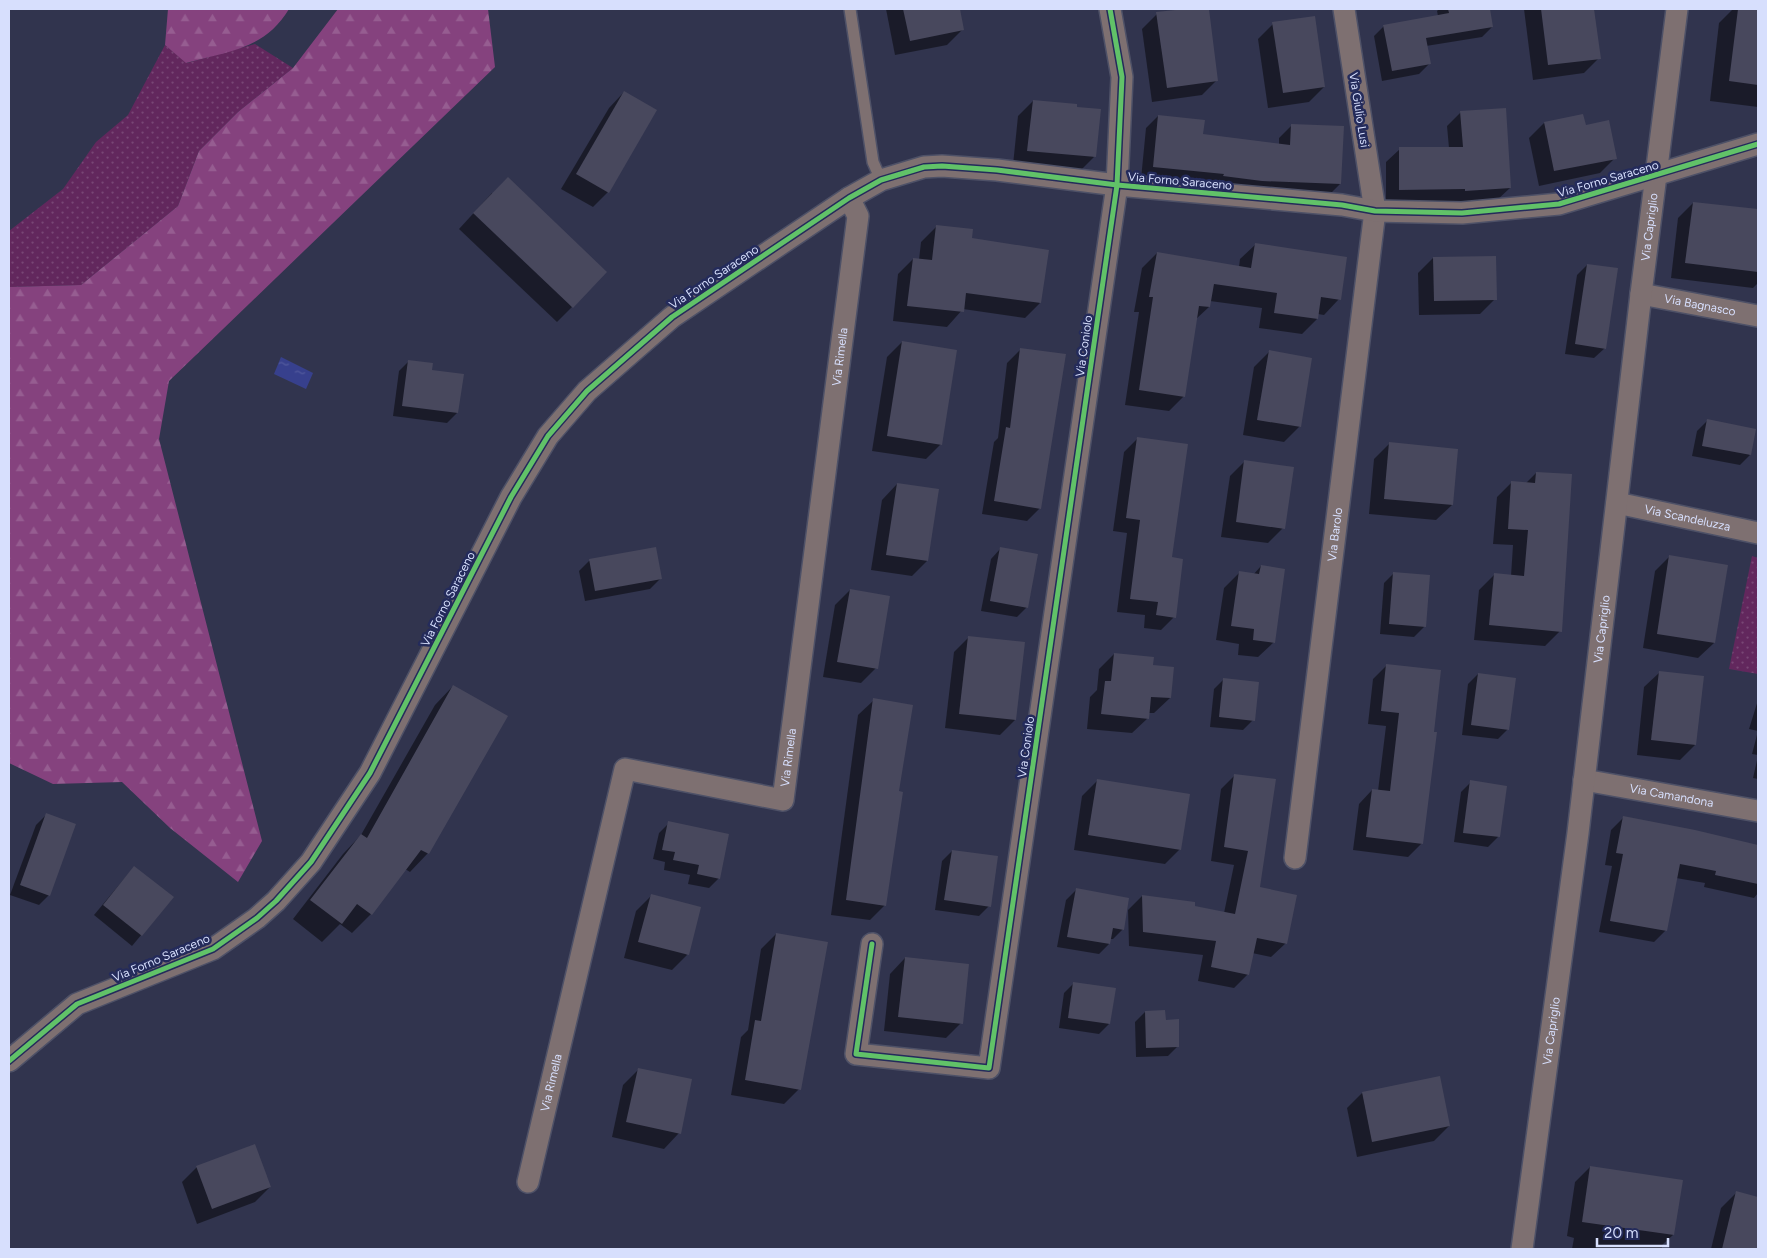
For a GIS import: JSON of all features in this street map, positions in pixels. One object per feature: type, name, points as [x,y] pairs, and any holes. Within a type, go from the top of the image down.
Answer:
[{"type":"street","points":[[1110,9],[1122,77],[1117,185]]},
{"type":"street","name":"Via Giulio Lusi","points":[[1344,9],[1375,211]]},
{"type":"street","name":"Via Capriglio","points":[[1522,1249],[1584,780],[1641,294],[1678,9]]},
{"type":"street","name":"Via Forno Saraceno","points":[[9,1061],[77,1004],[213,949],[257,918],[276,901],[311,862],[370,773],[511,497],[548,436],[587,392],[672,317],[849,198],[881,180],[924,167],[942,166],[998,170],[1117,185],[1342,205],[1375,211],[1462,213],[1559,204],[1758,144]]},
{"type":"street","name":"Via Coniolo","points":[[872,944],[856,1054],[989,1068],[1117,185]]},
{"type":"street","name":"Via Rimella","points":[[528,1182],[625,769],[782,800],[858,216],[849,198]]},
{"type":"street","name":"Via Barolo","points":[[1295,858],[1375,211]]},
{"type":"street","name":"Via Bagnasco","points":[[1641,294],[1758,316]]},
{"type":"street","name":"Via Scandeluzza","points":[[1617,502],[1758,533]]},
{"type":"street","name":"Via Camandona","points":[[1584,780],[1758,811]]},
{"type":"lane","points":[[850,9],[873,162],[881,180]]},
{"type":"shaded area","points":[[255,44],[293,68],[238,112],[199,151],[178,206],[81,285],[9,287],[9,231],[63,189],[96,142],[128,115],[165,45],[187,63]]},
{"type":"shaded area","points":[[1752,556],[1758,558],[1758,674],[1729,669]]},
{"type":"green space","points":[[168,9],[289,9],[269,33],[257,40],[231,51],[186,63],[165,45]]},
{"type":"green space","points":[[338,9],[488,9],[495,67],[169,381],[159,439],[262,841],[238,882],[170,828],[122,782],[53,784],[9,763],[9,287],[81,285],[178,206],[199,151],[238,112],[293,68]]},
{"type":"water","points":[[281,357],[313,373],[306,389],[274,374]]},
{"type":"building","points":[[903,9],[960,9],[964,30],[910,41]]},
{"type":"building","points":[[1209,9],[1218,81],[1167,88],[1156,12]]},
{"type":"building","points":[[1448,9],[1490,9],[1493,27],[1426,38],[1431,64],[1392,71],[1383,25],[1449,13]]},
{"type":"building","points":[[1541,9],[1594,9],[1601,59],[1548,65]]},
{"type":"building","points":[[1738,9],[1758,9],[1758,85],[1729,81]]},
{"type":"building","points":[[1315,16],[1325,87],[1283,93],[1272,22]]},
{"type":"building","points":[[624,91],[657,110],[609,193],[576,174]]},
{"type":"building","points":[[1033,100],[1077,104],[1077,107],[1101,109],[1096,157],[1027,151]]},
{"type":"building","points":[[1506,108],[1511,188],[1465,191],[1465,189],[1399,190],[1399,147],[1463,147],[1460,111]]},
{"type":"building","points":[[1583,114],[1586,125],[1609,120],[1617,159],[1554,171],[1544,122]]},
{"type":"building","points":[[1158,115],[1205,120],[1203,134],[1290,145],[1291,124],[1344,126],[1341,184],[1262,181],[1223,176],[1224,174],[1153,167]]},
{"type":"building","points":[[508,177],[607,272],[573,308],[473,213]]},
{"type":"building","points":[[1693,202],[1758,209],[1758,272],[1685,263]]},
{"type":"building","points":[[936,225],[973,229],[972,238],[1049,250],[1041,303],[966,293],[964,312],[907,306],[913,258],[932,260]]},
{"type":"building","points":[[1255,243],[1347,257],[1341,300],[1321,297],[1318,319],[1274,313],[1277,293],[1214,284],[1210,307],[1199,306],[1185,397],[1139,390],[1153,297],[1149,297],[1157,252],[1251,268]]},
{"type":"building","points":[[1496,256],[1497,300],[1434,301],[1433,257]]},
{"type":"building","points":[[1587,264],[1618,268],[1606,349],[1575,344]]},
{"type":"building","points":[[902,341],[957,350],[942,445],[887,436]]},
{"type":"building","points":[[1020,348],[1066,354],[1041,509],[994,501],[1006,427],[1010,428]]},
{"type":"building","points":[[1269,350],[1312,358],[1301,427],[1257,420]]},
{"type":"building","points":[[408,360],[433,363],[432,370],[464,374],[458,413],[402,406]]},
{"type":"building","points":[[1707,419],[1756,429],[1751,455],[1702,446]]},
{"type":"building","points":[[1137,437],[1188,444],[1172,557],[1183,559],[1176,618],[1156,615],[1158,602],[1130,599],[1140,520],[1126,518]]},
{"type":"building","points":[[1389,442],[1458,449],[1453,505],[1384,499]]},
{"type":"building","points":[[1244,460],[1294,467],[1285,529],[1236,522]]},
{"type":"building","points":[[1536,472],[1572,474],[1562,632],[1489,625],[1494,573],[1524,576],[1528,530],[1508,529],[1511,481],[1535,483]]},
{"type":"building","points":[[897,483],[939,489],[928,561],[886,555]]},
{"type":"building","points":[[656,547],[662,579],[595,591],[589,559]]},
{"type":"building","points":[[1000,547],[1038,554],[1028,608],[990,601]]},
{"type":"building","points":[[1669,555],[1728,565],[1715,643],[1657,634]]},
{"type":"building","points":[[1261,565],[1285,569],[1275,643],[1253,640],[1254,629],[1231,626],[1239,571],[1259,574]]},
{"type":"building","points":[[1393,572],[1430,575],[1426,627],[1389,624]]},
{"type":"building","points":[[850,589],[890,596],[878,669],[837,662]]},
{"type":"building","points":[[968,636],[1025,642],[1016,720],[959,714]]},
{"type":"building","points":[[1114,653],[1154,657],[1153,665],[1174,667],[1171,698],[1151,697],[1149,719],[1101,714],[1105,681],[1111,681]]},
{"type":"building","points":[[1386,664],[1441,670],[1434,732],[1437,732],[1423,844],[1366,837],[1372,789],[1390,791],[1399,713],[1381,711]]},
{"type":"building","points":[[1659,671],[1704,676],[1696,745],[1651,740]]},
{"type":"building","points":[[1478,673],[1516,678],[1509,730],[1471,725]]},
{"type":"building","points":[[1223,678],[1259,682],[1255,721],[1219,717]]},
{"type":"building","points":[[453,685],[508,716],[429,854],[421,850],[372,915],[357,904],[342,924],[310,900],[361,834],[367,838]]},
{"type":"building","points":[[873,698],[913,705],[899,791],[903,792],[886,906],[846,900]]},
{"type":"building","points":[[1234,774],[1276,779],[1260,887],[1297,895],[1287,944],[1257,938],[1249,975],[1211,967],[1216,941],[1143,932],[1142,895],[1195,902],[1195,906],[1235,914],[1248,851],[1224,847]]},
{"type":"building","points":[[1097,779],[1190,794],[1181,850],[1088,835]]},
{"type":"building","points":[[1470,780],[1507,786],[1500,837],[1463,833]]},
{"type":"building","points":[[46,813],[76,824],[50,896],[20,885]]},
{"type":"building","points":[[1623,816],[1758,845],[1758,884],[1715,875],[1716,871],[1680,864],[1667,931],[1610,921],[1623,854],[1616,853]]},
{"type":"building","points":[[668,821],[729,834],[720,879],[697,874],[699,865],[673,860],[675,852],[662,850]]},
{"type":"building","points":[[952,850],[998,856],[991,907],[944,900]]},
{"type":"building","points":[[134,866],[174,897],[142,936],[103,905]]},
{"type":"building","points":[[1076,888],[1129,898],[1124,930],[1113,928],[1110,944],[1067,937]]},
{"type":"building","points":[[651,894],[701,907],[689,955],[638,942]]},
{"type":"building","points":[[776,933],[828,942],[801,1090],[745,1080],[755,1020],[761,1021]]},
{"type":"building","points":[[905,957],[969,964],[963,1024],[898,1017]]},
{"type":"building","points":[[1073,982],[1116,988],[1110,1024],[1068,1018]]},
{"type":"building","points":[[1165,1010],[1166,1020],[1179,1019],[1179,1047],[1146,1048],[1145,1011]]},
{"type":"building","points":[[638,1068],[692,1079],[681,1134],[626,1122]]},
{"type":"building","points":[[1440,1076],[1450,1126],[1372,1142],[1362,1092]]},
{"type":"building","points":[[255,1144],[271,1187],[212,1209],[196,1166]]},
{"type":"building","points":[[1590,1166],[1683,1180],[1674,1235],[1582,1222]]},
{"type":"building","points":[[1736,1191],[1758,1197],[1758,1249],[1722,1249]]},
{"type":"cycle path","points":[[872,944],[856,1054],[989,1068],[1117,185],[1122,77],[1110,9]]},
{"type":"cycle path","points":[[9,1061],[77,1004],[213,949],[257,918],[276,901],[311,862],[370,773],[511,497],[548,436],[587,391],[672,317],[849,198],[881,180],[924,167],[942,166],[997,170],[1117,185],[1342,205],[1375,211],[1462,213],[1559,204],[1758,144]]}]
